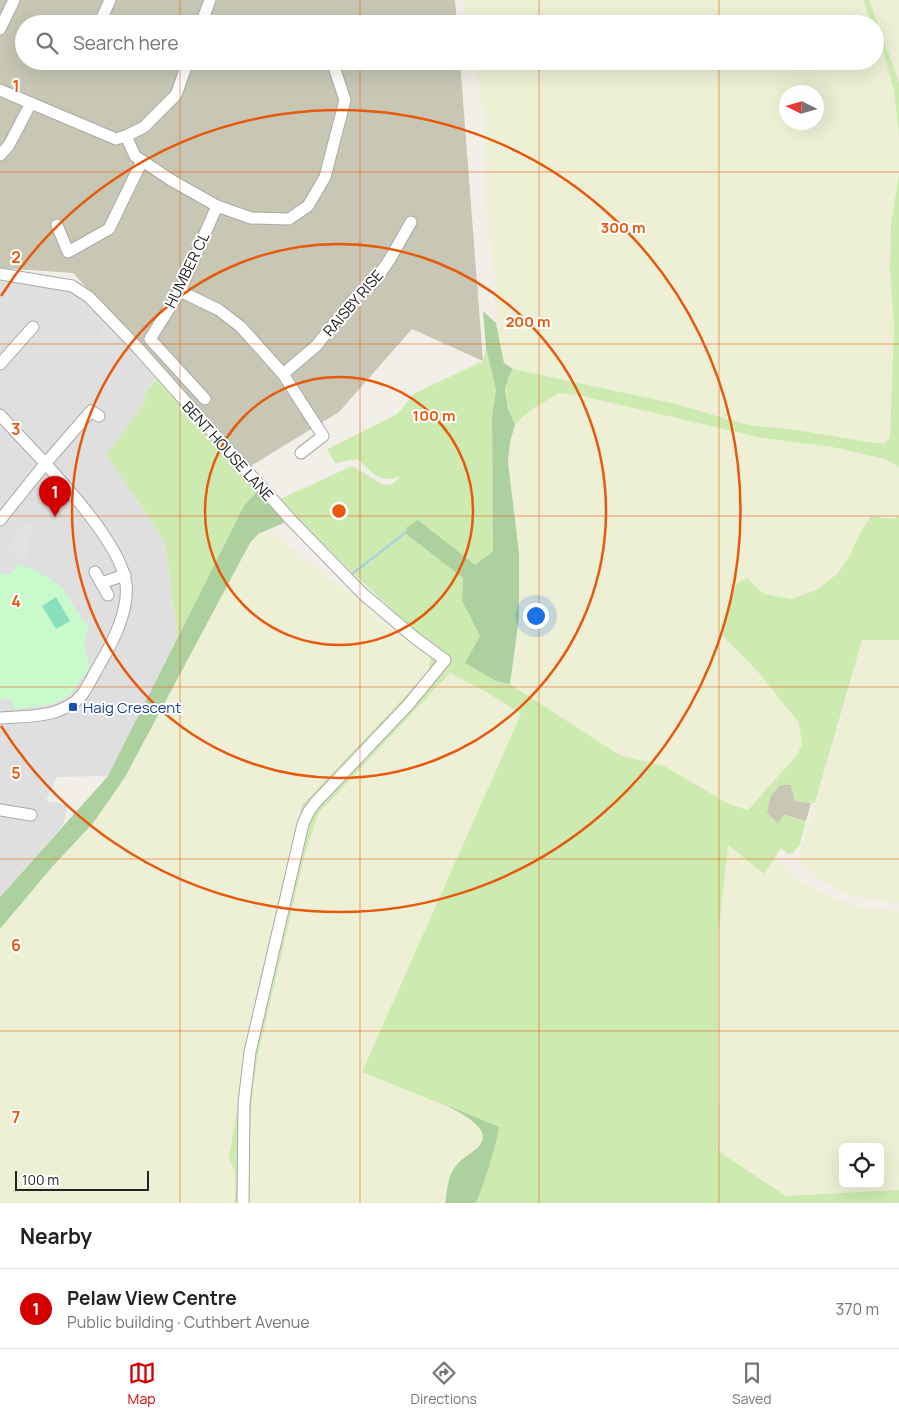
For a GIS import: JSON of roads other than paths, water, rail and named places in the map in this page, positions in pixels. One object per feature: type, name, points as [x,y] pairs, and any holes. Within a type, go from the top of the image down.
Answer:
[{"type":"street","points":[[0,29],[14,0]]},
{"type":"street","points":[[103,15],[110,0]]},
{"type":"street","points":[[207,15],[210,0]]},
{"type":"street","points":[[0,90],[116,139],[144,127],[176,95],[185,70]]},
{"type":"street","points":[[126,136],[135,156],[170,180],[217,206],[251,218],[289,219],[308,206],[325,177],[345,100],[335,70]]},
{"type":"street","points":[[0,155],[9,145],[31,103]]},
{"type":"street","points":[[57,226],[68,252],[109,229],[142,161]]},
{"type":"street","name":"HUMBER CL","points":[[205,399],[150,339],[180,291],[217,206]]},
{"type":"street","name":"RAISBY RISE","points":[[283,374],[316,346],[353,300],[374,282],[390,259],[411,222]]},
{"type":"street","name":"BENT HOUSE LANE","points":[[0,274],[72,286],[89,296],[137,347],[290,520],[362,593],[414,638],[445,660],[408,704],[315,804],[309,811],[304,824],[250,1052],[244,1103],[243,1203]]},
{"type":"street","points":[[180,291],[219,310],[241,327],[283,374],[323,436],[300,453]]},
{"type":"street","points":[[0,364],[33,327]]},
{"type":"street","points":[[0,520],[93,409]]},
{"type":"street","points":[[0,415],[71,492],[94,523],[119,561],[126,580],[127,594],[120,623],[108,649],[81,695],[69,705],[48,714],[0,718]]},
{"type":"street","points":[[95,572],[108,595]]},
{"type":"street","points":[[101,583],[126,580]]},
{"type":"street","points":[[0,810],[32,815]]},
{"type":"waterway","points":[[352,574],[405,533]]},
{"type":"place","name":"Pelaw View Centre","points":[[55,517]]},
{"type":"place","name":"Haig Crescent","points":[[73,707]]}]
